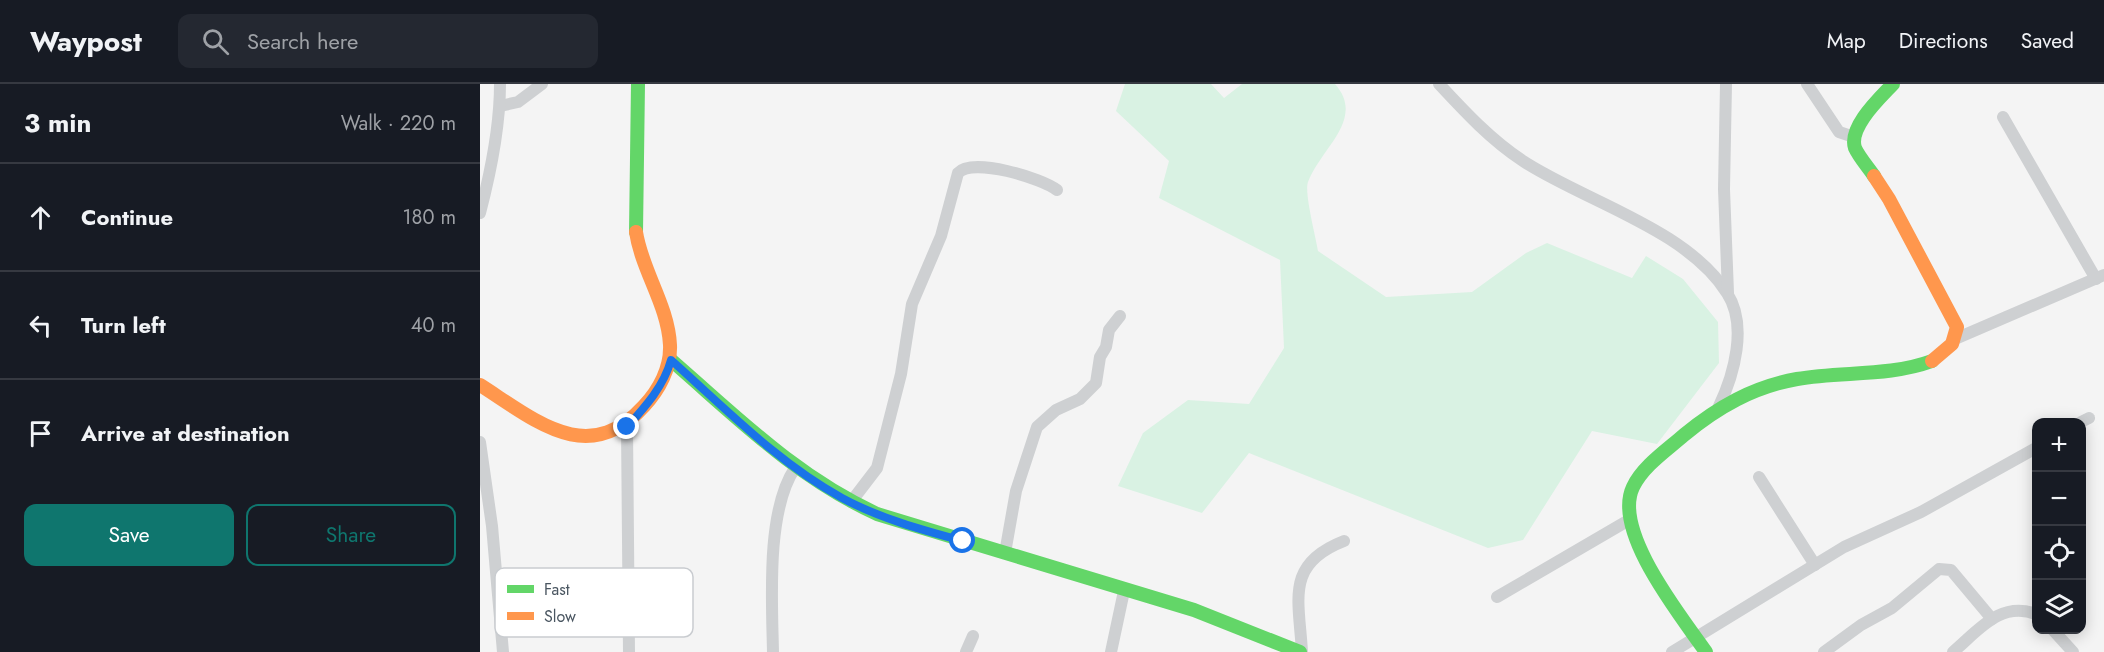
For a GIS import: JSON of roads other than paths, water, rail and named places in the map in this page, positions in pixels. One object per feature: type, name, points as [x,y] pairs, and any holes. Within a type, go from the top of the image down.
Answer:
[{"type":"street","points":[[480,213],[492,163],[500,106],[500,84]]},
{"type":"street","points":[[500,106],[518,102],[542,84]]},
{"type":"street","points":[[480,385],[555,428],[578,437],[603,438],[627,427],[667,374],[671,360],[670,341],[636,236],[638,84]]},
{"type":"street","points":[[1439,84],[1480,128],[1523,160],[1672,240],[1698,259],[1728,293]]},
{"type":"street","points":[[1719,406],[1727,389],[1738,337],[1736,315],[1728,293],[1724,189],[1726,84]]},
{"type":"street","points":[[1807,84],[1839,132],[1854,137]]},
{"type":"street","points":[[1706,652],[1637,542],[1629,520],[1628,500],[1632,485],[1646,467],[1719,406],[1781,382],[1898,369],[1931,362],[1944,353],[1955,339],[1957,328],[1951,316],[1889,199],[1855,147],[1854,137],[1858,126],[1893,84]]},
{"type":"street","points":[[1955,339],[2100,277],[2003,117]]},
{"type":"street","points":[[851,502],[877,468],[901,374],[912,304],[941,236],[958,173],[971,166],[1002,170],[1044,182],[1057,190]]},
{"type":"street","points":[[1005,553],[1016,491],[1037,427],[1056,410],[1080,399],[1096,383],[1100,357],[1106,348],[1109,330],[1120,315]]},
{"type":"street","points":[[671,360],[795,468],[851,502],[920,529],[1194,610],[1301,652],[1300,587],[1302,574],[1310,561],[1322,549],[1344,541]]},
{"type":"street","points":[[627,427],[628,568]]},
{"type":"street","points":[[480,442],[496,568]]},
{"type":"street","points":[[1672,652],[1844,548],[1921,512],[2032,451]]},
{"type":"street","points":[[773,652],[772,585],[778,514],[782,492],[795,468]]},
{"type":"street","points":[[1759,477],[1815,565]]},
{"type":"street","points":[[1497,597],[1629,520]]},
{"type":"street","points":[[1824,652],[1861,625],[1892,608],[1939,568],[1951,570],[1992,619]]},
{"type":"street","points":[[1111,652],[1124,591]]},
{"type":"street","points":[[1953,652],[1992,619],[2011,609],[2021,608],[2032,612]]},
{"type":"street","points":[[2062,635],[2073,652]]},
{"type":"street","points":[[966,652],[973,636]]},
{"type":"street","points":[[502,637],[503,652]]},
{"type":"street","points":[[629,637],[629,652]]}]
